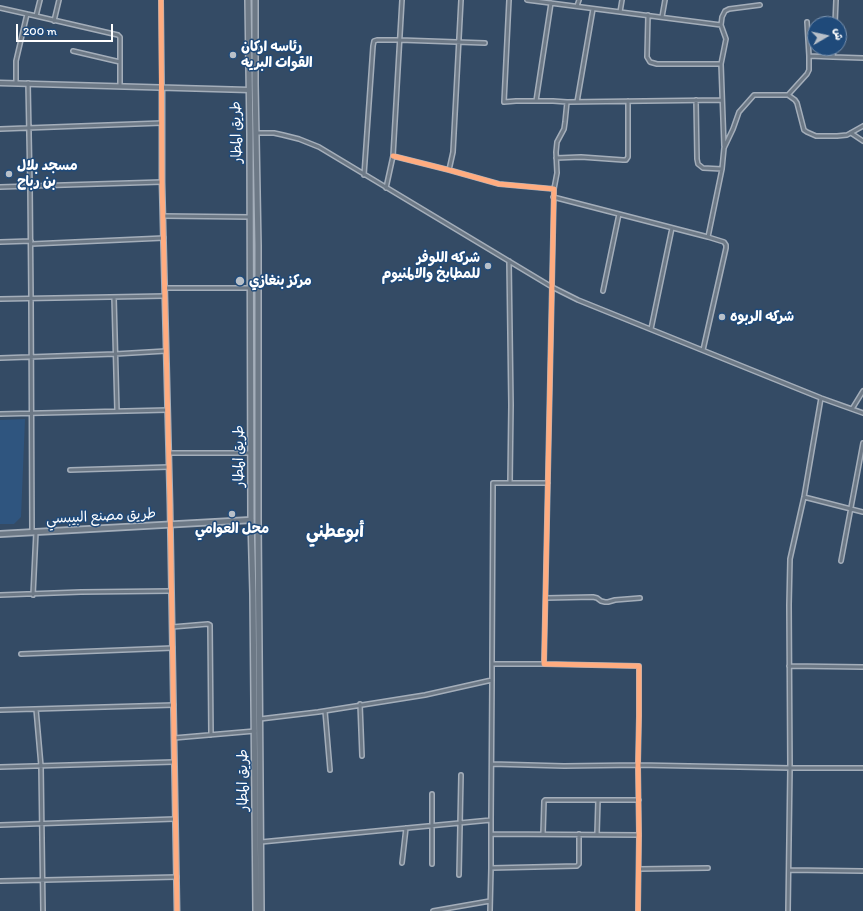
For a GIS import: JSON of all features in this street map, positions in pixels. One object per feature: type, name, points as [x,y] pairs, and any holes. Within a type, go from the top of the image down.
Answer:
[{"type":"highway","name":"طريق المطار","points":[[248,0],[253,672],[258,875],[261,911]]},
{"type":"highway","name":"طريق المطار","points":[[255,0],[261,842],[256,911]]},
{"type":"highway","points":[[253,672],[260,671]]},
{"type":"main road","name":"طريق مصنع البيبسي","points":[[0,534],[251,520]]},
{"type":"street","points":[[36,16],[40,0]]},
{"type":"street","points":[[54,20],[59,0]]},
{"type":"street","points":[[161,0],[162,182],[169,453],[177,911]]},
{"type":"street","points":[[386,188],[393,156],[402,0]]},
{"type":"street","points":[[449,170],[453,152],[461,0]]},
{"type":"street","points":[[509,0],[504,102],[722,100]]},
{"type":"street","points":[[528,0],[721,25]]},
{"type":"street","points":[[577,6],[578,0]]},
{"type":"street","points":[[620,12],[622,0]]},
{"type":"street","points":[[662,17],[665,0]]},
{"type":"street","points":[[835,16],[836,0]]},
{"type":"street","points":[[536,101],[551,3]]},
{"type":"street","points":[[708,237],[722,169],[724,148],[721,64],[726,39],[721,25],[723,14],[729,9],[760,5]]},
{"type":"street","points":[[0,8],[118,35],[120,37],[120,86]]},
{"type":"street","points":[[577,102],[593,9]]},
{"type":"street","points":[[16,83],[16,61],[27,14]]},
{"type":"street","points":[[648,15],[647,57],[650,62],[657,64],[721,64]]},
{"type":"street","points":[[364,175],[372,46],[374,41],[400,40],[485,43]]},
{"type":"street","points":[[73,51],[120,62]]},
{"type":"street","points":[[788,95],[807,74],[809,70],[810,56],[863,58]]},
{"type":"street","points":[[0,83],[248,90]]},
{"type":"street","points":[[28,83],[32,299],[31,356],[34,532],[33,595]]},
{"type":"street","points":[[724,148],[739,112],[756,94],[788,95],[797,103],[803,127],[807,132],[816,136],[837,136],[851,133],[863,126]]},
{"type":"street","points":[[696,100],[698,164],[703,168],[722,169]]},
{"type":"street","points":[[556,158],[581,157],[626,160],[628,157],[628,101]]},
{"type":"street","points":[[544,664],[553,197],[557,173],[557,142],[564,129],[567,102]]},
{"type":"street","points":[[0,129],[162,124]]},
{"type":"street","points":[[256,133],[274,133],[310,143],[333,155],[509,261],[578,300],[821,398],[863,413]]},
{"type":"street","points":[[851,133],[863,141]]},
{"type":"street","points":[[393,156],[500,184],[554,189]]},
{"type":"street","points":[[0,186],[162,182]]},
{"type":"street","points":[[553,197],[724,242],[726,248],[703,350]]},
{"type":"street","points":[[603,291],[619,214]]},
{"type":"street","points":[[163,216],[250,217]]},
{"type":"street","points":[[650,329],[672,228]]},
{"type":"street","points":[[0,242],[164,238]]},
{"type":"street","points":[[509,261],[511,405],[510,483]]},
{"type":"street","points":[[165,288],[250,288]]},
{"type":"street","points":[[0,299],[165,296]]},
{"type":"street","points":[[114,297],[117,411]]},
{"type":"street","points":[[0,358],[166,351]]},
{"type":"street","points":[[852,409],[863,392]]},
{"type":"street","points":[[788,911],[790,559],[804,497],[821,398]]},
{"type":"street","points":[[0,414],[168,410]]},
{"type":"street","points":[[841,561],[863,443]]},
{"type":"street","points":[[169,453],[251,453]]},
{"type":"street","points":[[70,470],[169,467]]},
{"type":"street","points":[[490,911],[493,485],[494,483],[548,483]]},
{"type":"street","points":[[804,497],[863,512]]},
{"type":"street","points":[[0,596],[81,592],[171,591]]},
{"type":"street","points":[[546,598],[593,597],[605,602],[640,598]]},
{"type":"street","points":[[172,628],[208,624],[210,626],[211,734]]},
{"type":"street","points":[[21,654],[173,648]]},
{"type":"street","points":[[492,664],[639,666],[640,716],[638,765],[638,911]]},
{"type":"street","points":[[789,666],[863,666]]},
{"type":"street","points":[[260,719],[325,711],[360,704],[424,695],[492,680]]},
{"type":"street","points":[[360,704],[362,756]]},
{"type":"street","points":[[0,710],[174,705]]},
{"type":"street","points":[[36,709],[41,766],[44,911]]},
{"type":"street","points":[[325,711],[330,770]]},
{"type":"street","points":[[174,738],[255,731]]},
{"type":"street","points":[[0,767],[174,762]]},
{"type":"street","points":[[492,764],[564,766],[638,765],[863,768]]},
{"type":"street","points":[[459,874],[461,775]]},
{"type":"street","points":[[432,794],[432,864]]},
{"type":"street","points":[[543,834],[545,800],[639,800]]},
{"type":"street","points":[[598,800],[598,834]]},
{"type":"street","points":[[0,825],[175,819]]},
{"type":"street","points":[[261,842],[491,820]]},
{"type":"street","points":[[402,864],[406,828]]},
{"type":"street","points":[[491,834],[639,834]]},
{"type":"street","points":[[491,868],[577,866],[579,864],[579,834]]},
{"type":"street","points":[[639,869],[708,868]]},
{"type":"street","points":[[789,870],[863,871]]},
{"type":"street","points":[[0,881],[176,877]]},
{"type":"street","points":[[433,911],[490,901]]},
{"type":"shaded area","points":[[25,419],[21,517],[14,524],[0,524],[0,420]]},
{"type":"cycle path","points":[[161,0],[162,182],[170,505],[177,911]]},
{"type":"cycle path","points":[[393,156],[499,184],[554,189],[544,664],[639,666],[638,911]]},
{"type":"place","name":"رئاسه اركان القوات البريه","points":[[233,55]]},
{"type":"place","name":"مسجد بلال بن رباح","points":[[9,174]]},
{"type":"place","name":"شركه اللوفر للمطابخ والالمنيوم","points":[[488,266]]},
{"type":"place","name":"مركز بنغازي","points":[[240,281]]},
{"type":"place","name":"شركه الربوه","points":[[722,317]]},
{"type":"place","name":"محل العوامي","points":[[232,514]]},
{"type":"district","name":"أبوعطني","points":[[335,532]]}]
